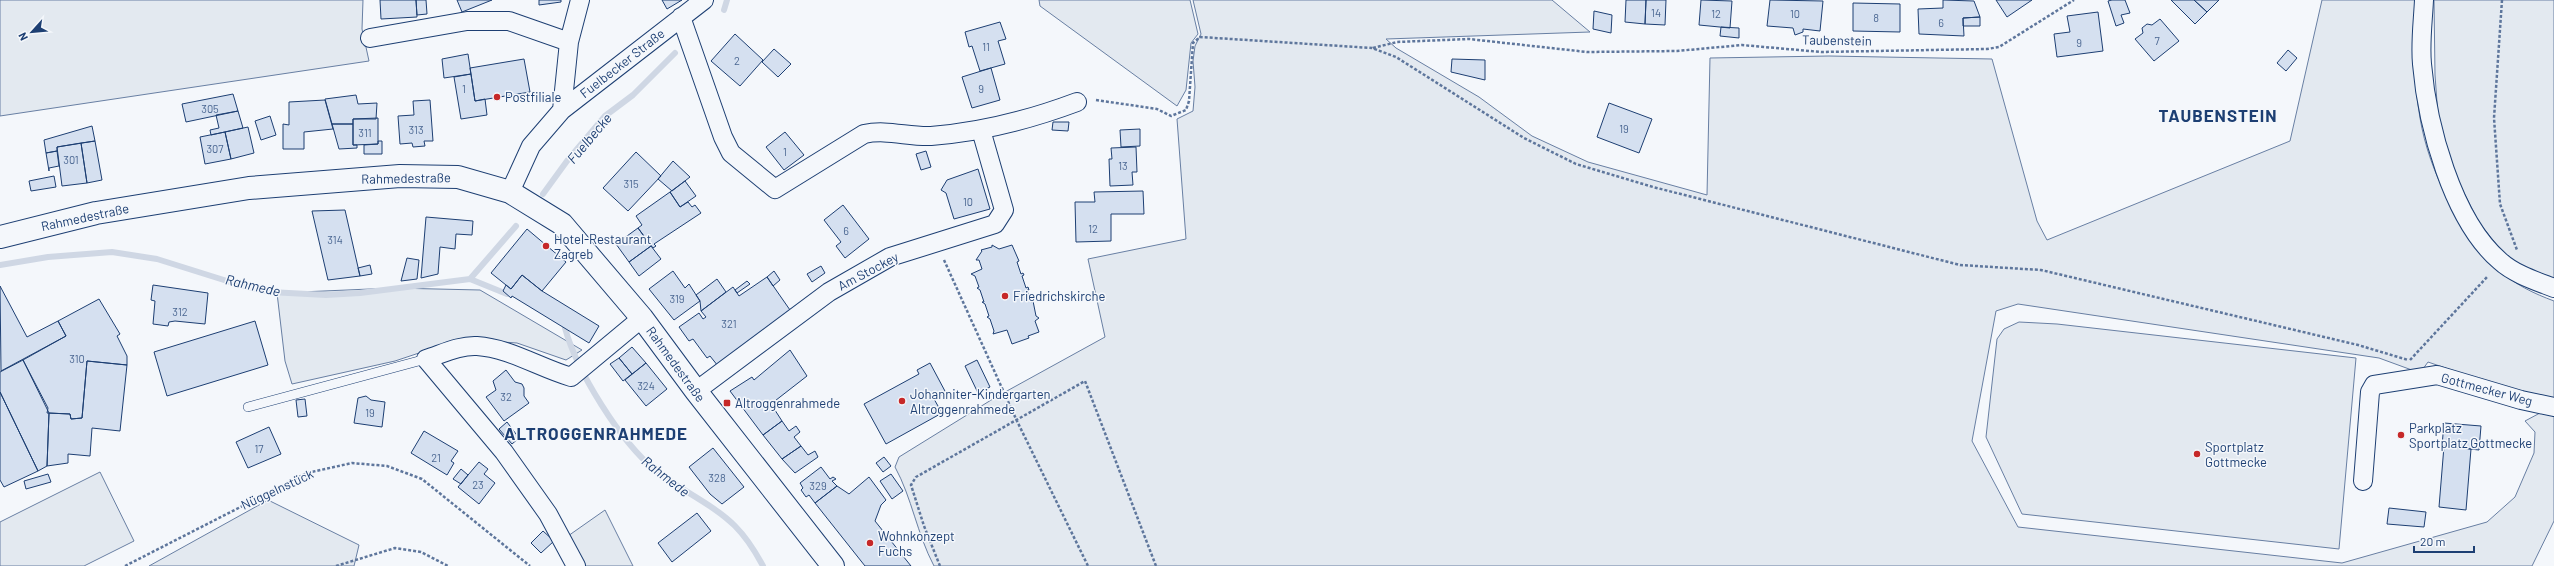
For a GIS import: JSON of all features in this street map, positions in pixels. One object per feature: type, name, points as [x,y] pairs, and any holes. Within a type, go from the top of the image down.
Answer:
[{"type":"main road","name":"Rahmedestraße","points":[[0,237],[96,213],[249,188],[400,176],[458,177],[510,192],[562,224],[642,318],[696,391],[833,566]]},
{"type":"street","points":[[562,110],[569,42],[580,0]]},
{"type":"street","name":"Fuelbecker Straße","points":[[510,192],[531,146],[562,110],[704,0]]},
{"type":"street","points":[[2424,0],[2422,63],[2431,126],[2441,162],[2456,199],[2476,233],[2500,261],[2526,277],[2554,288]]},
{"type":"street","points":[[681,17],[723,137],[731,153],[775,189],[864,134],[879,131],[929,136],[982,130],[1042,115],[1077,102]]},
{"type":"street","points":[[370,38],[467,21],[508,21],[569,42]]},
{"type":"street","name":"Am Stockey","points":[[696,391],[829,292],[890,257],[935,241],[995,224],[1004,210],[982,130]]},
{"type":"street","points":[[576,566],[548,514],[504,452],[426,359],[456,349],[477,346],[504,352],[572,377],[588,361],[642,318]]},
{"type":"street","name":"Gottmecker Weg","points":[[2363,482],[2370,392],[2374,385],[2437,374],[2521,400],[2554,407]]},
{"type":"lane","points":[[248,407],[426,359]]},
{"type":"path","name":"Taubenstein","points":[[1372,48],[1396,42],[1469,39],[1587,52],[1677,51],[1742,45],[1821,52],[1987,49],[1998,47],[2074,0]]},
{"type":"path","points":[[2502,0],[2494,118],[2500,204],[2526,277]]},
{"type":"path","points":[[1077,102],[1090,99],[1157,109],[1172,116],[1186,110],[1190,101],[1193,43],[1200,37],[1372,48],[1396,57],[1524,138],[1576,164],[1653,187],[1960,264],[2041,270],[2358,345],[2409,360],[2437,374]]},
{"type":"path","points":[[935,241],[1016,419],[1088,566]]},
{"type":"path","points":[[2409,360],[2500,261]]},
{"type":"path","points":[[940,566],[924,526],[911,485],[916,477],[1085,381],[1156,566]]},
{"type":"path","name":"Nüggelnstück","points":[[125,566],[307,473],[352,463],[387,466],[422,479],[530,566]]},
{"type":"path","points":[[336,566],[394,548],[421,552],[448,566]]},
{"type":"shaded area","points":[[0,0],[363,0],[362,29],[369,61],[0,116]]},
{"type":"shaded area","points":[[1039,0],[1190,0],[1198,34],[1191,43],[1186,90],[1177,106],[1040,6]]},
{"type":"shaded area","points":[[1193,0],[1552,0],[1590,32],[1386,39],[1396,48],[1479,97],[1532,136],[1588,162],[1707,195],[1710,58],[1829,56],[1992,59],[2037,221],[2047,240],[2290,141],[2322,0],[2417,0],[2415,29],[2415,74],[2424,139],[2448,200],[2471,237],[2499,269],[2511,279],[2532,292],[2554,301],[2554,399],[2489,383],[2428,362],[2420,373],[2379,358],[2018,304],[1996,311],[1972,441],[2018,527],[2342,563],[2487,522],[2515,497],[2534,453],[2535,432],[2525,421],[2540,413],[2554,416],[2554,521],[2532,566],[934,566],[923,541],[906,491],[895,467],[899,457],[996,397],[1105,337],[1088,259],[1186,239],[1177,119],[1193,111],[1195,87],[1193,61],[1195,46],[1201,34]]},
{"type":"shaded area","points":[[2434,0],[2554,0],[2554,280],[2510,262],[2478,221],[2449,163],[2438,116],[2435,75]]},
{"type":"shaded area","points":[[393,288],[480,290],[582,350],[566,360],[517,343],[474,340],[440,346],[395,361],[292,384],[285,361],[277,293]]},
{"type":"shaded area","name":"Sportplatz Gottmecke","points":[[2019,322],[2057,324],[2356,358],[2339,549],[2022,514],[1986,437],[1997,339],[2004,329]]},
{"type":"shaded area","points":[[100,472],[134,541],[84,566],[0,566],[0,522]]},
{"type":"shaded area","points":[[268,500],[359,545],[354,566],[149,566]]},
{"type":"shaded area","points":[[605,510],[633,566],[569,566],[558,543]]},
{"type":"building","points":[[380,0],[416,0],[417,17],[381,19]]},
{"type":"building","points":[[416,0],[426,0],[427,14],[417,15]]},
{"type":"building","points":[[457,0],[492,0],[462,12]]},
{"type":"building","points":[[539,0],[561,0],[561,2],[539,5]]},
{"type":"building","points":[[662,0],[682,0],[667,9]]},
{"type":"building","points":[[1626,0],[1646,0],[1645,24],[1625,22]]},
{"type":"building","points":[[1646,0],[1666,0],[1665,25],[1645,24]]},
{"type":"building","points":[[1701,0],[1732,1],[1730,28],[1699,25]]},
{"type":"building","points":[[1770,0],[1823,1],[1820,31],[1803,29],[1803,32],[1795,35],[1793,28],[1767,26]]},
{"type":"building","points":[[1943,0],[1974,1],[1980,17],[1963,18],[1964,36],[1919,34],[1918,9],[1943,8]]},
{"type":"building","points":[[1996,0],[2032,0],[2007,17]]},
{"type":"building","points":[[2125,0],[2130,13],[2121,15],[2124,23],[2116,26],[2108,1]]},
{"type":"building","points":[[2171,0],[2194,0],[2207,12],[2195,24]]},
{"type":"building","points":[[2194,0],[2219,0],[2207,12]]},
{"type":"building","points":[[1853,3],[1900,4],[1900,32],[1853,31]]},
{"type":"building","points":[[1594,11],[1612,15],[1611,33],[1593,29]]},
{"type":"building","points":[[2098,12],[2103,51],[2057,57],[2054,34],[2070,32],[2067,16]]},
{"type":"building","points":[[1980,17],[1980,26],[1963,26],[1963,18]]},
{"type":"building","points":[[2160,19],[2179,41],[2154,61],[2135,39],[2143,33],[2142,28],[2147,24],[2152,25]]},
{"type":"building","points":[[1000,22],[1006,39],[998,41],[1005,64],[980,71],[972,46],[969,47],[965,32]]},
{"type":"building","points":[[1721,27],[1739,28],[1739,38],[1720,36]]},
{"type":"building","points":[[735,34],[763,60],[740,86],[711,61]]},
{"type":"building","points":[[774,49],[791,64],[778,77],[762,62]]},
{"type":"building","points":[[2288,50],[2297,58],[2286,71],[2277,63]]},
{"type":"building","points":[[468,54],[471,74],[444,78],[442,59]]},
{"type":"building","points":[[524,59],[530,92],[475,101],[470,68]]},
{"type":"building","points":[[1452,59],[1485,60],[1485,80],[1451,72]]},
{"type":"building","points":[[991,68],[1000,100],[972,108],[962,77]]},
{"type":"building","points":[[471,74],[475,101],[485,99],[487,115],[461,119],[454,77]]},
{"type":"building","points":[[233,94],[238,111],[186,122],[182,104]]},
{"type":"building","points":[[356,95],[358,104],[377,103],[376,119],[353,119],[353,124],[332,124],[325,99]]},
{"type":"building","points":[[325,100],[333,129],[304,132],[304,149],[283,149],[283,124],[289,125],[289,102]]},
{"type":"building","points":[[430,100],[433,141],[424,141],[425,146],[413,147],[412,143],[400,144],[398,116],[414,115],[413,101]]},
{"type":"building","points":[[1609,103],[1652,119],[1639,153],[1597,137]]},
{"type":"building","points":[[238,111],[243,128],[211,135],[210,130],[219,128],[216,115]]},
{"type":"building","points":[[270,116],[276,135],[261,140],[255,121]]},
{"type":"building","points":[[378,118],[378,144],[353,145],[353,119]]},
{"type":"building","points":[[1053,122],[1069,122],[1068,131],[1052,130]]},
{"type":"building","points":[[332,124],[353,124],[353,145],[357,145],[357,148],[339,149]]},
{"type":"building","points":[[92,126],[95,141],[57,147],[57,151],[46,153],[44,140]]},
{"type":"building","points":[[248,127],[254,153],[231,159],[225,132]]},
{"type":"building","points":[[1140,129],[1140,146],[1121,147],[1120,130]]},
{"type":"building","points":[[225,132],[231,159],[205,164],[200,137]]},
{"type":"building","points":[[785,132],[804,155],[784,170],[766,147]]},
{"type":"building","points":[[95,141],[102,180],[87,183],[81,143]]},
{"type":"building","points":[[378,141],[382,141],[382,154],[364,154],[364,145],[378,144]]},
{"type":"building","points":[[81,143],[87,183],[62,186],[57,147]]},
{"type":"building","points":[[1136,147],[1137,172],[1132,172],[1133,185],[1110,186],[1109,159],[1112,159],[1111,148]]},
{"type":"building","points":[[57,151],[59,166],[49,168],[49,171],[46,153]]},
{"type":"building","points":[[926,151],[931,167],[921,170],[916,154]]},
{"type":"building","points":[[636,152],[661,176],[628,211],[603,188]]},
{"type":"building","points":[[673,161],[690,177],[672,191],[658,179]]},
{"type":"building","points":[[978,169],[990,209],[954,219],[946,193],[941,190],[947,180]]},
{"type":"building","points":[[54,176],[56,187],[31,191],[29,181]]},
{"type":"building","points":[[685,181],[696,196],[680,207],[670,192]]},
{"type":"building","points":[[1143,191],[1144,214],[1111,214],[1111,241],[1076,242],[1075,202],[1095,202],[1094,192]]},
{"type":"building","points":[[670,192],[680,207],[688,202],[692,207],[695,205],[701,213],[654,244],[656,246],[653,248],[638,228],[642,225],[636,216]]},
{"type":"building","points":[[843,205],[869,239],[845,258],[836,246],[841,242],[824,220]]},
{"type":"building","points":[[345,210],[360,276],[328,280],[312,211]]},
{"type":"building","points":[[426,217],[473,221],[472,235],[456,234],[455,249],[440,247],[438,274],[421,278]]},
{"type":"building","points":[[638,228],[651,246],[629,262],[616,244]]},
{"type":"building","points":[[527,229],[566,262],[542,291],[522,275],[511,289],[491,273]]},
{"type":"building","name":"Friedrichskirche","points":[[992,245],[999,249],[1012,245],[1019,261],[1017,262],[1021,274],[1023,273],[1024,275],[1022,276],[1026,288],[1028,287],[1029,290],[1027,290],[1031,302],[1033,301],[1036,316],[1039,318],[1035,321],[1039,332],[1028,336],[1029,338],[1012,344],[1007,330],[993,334],[994,331],[990,319],[987,317],[989,316],[985,304],[982,302],[984,302],[980,290],[977,288],[979,287],[975,276],[971,274],[982,269],[979,260],[976,260],[982,251],[981,250],[992,247]]},
{"type":"building","points":[[651,246],[661,259],[639,276],[629,262]]},
{"type":"building","points":[[407,258],[419,260],[417,279],[401,281]]},
{"type":"building","points":[[370,265],[372,274],[360,276],[358,268]]},
{"type":"building","points":[[821,266],[825,273],[812,282],[807,274]]},
{"type":"building","points":[[673,271],[685,288],[689,284],[700,301],[674,320],[649,289]]},
{"type":"building","points":[[774,271],[780,280],[773,286],[767,277]]},
{"type":"building","points":[[522,275],[542,291],[599,326],[589,343],[512,296],[511,298],[503,291],[506,285],[511,289]]},
{"type":"building","points":[[767,277],[790,310],[718,366],[710,356],[707,358],[693,339],[689,341],[679,327],[699,313],[703,319],[706,317],[701,311],[733,287],[739,296]]},
{"type":"building","points":[[717,279],[726,292],[701,311],[700,301],[696,295]]},
{"type":"building","points":[[747,281],[750,284],[737,293],[735,290]]},
{"type":"building","points":[[153,285],[208,293],[205,324],[175,321],[169,322],[168,326],[153,324],[155,301],[151,300]]},
{"type":"building","points":[[0,286],[27,337],[58,321],[66,336],[1,371]]},
{"type":"building","points":[[99,299],[120,334],[117,336],[127,356],[127,365],[87,361],[82,418],[71,419],[70,414],[47,413],[48,408],[23,360],[66,336],[58,321]]},
{"type":"building","points":[[255,321],[268,365],[167,396],[154,352]]},
{"type":"building","points":[[632,347],[646,363],[632,374],[619,358]]},
{"type":"building","points":[[790,350],[807,376],[771,404],[782,421],[763,435],[730,391],[752,377],[754,380]]},
{"type":"building","points":[[619,358],[632,374],[623,381],[610,364]]},
{"type":"building","points":[[23,360],[49,413],[47,466],[38,471],[0,392],[0,372]]},
{"type":"building","points":[[977,360],[990,387],[978,393],[965,366]]},
{"type":"building","points":[[87,361],[127,365],[120,431],[92,428],[90,456],[68,454],[68,463],[47,466],[49,413],[70,414],[71,419],[82,418]]},
{"type":"building","points":[[646,363],[667,389],[646,406],[625,380]]},
{"type":"building","name":"Johanniter-Kindergarten Altroggenrahmede","points":[[930,363],[946,393],[934,399],[942,413],[886,444],[864,404],[919,374],[917,370]]},
{"type":"building","points":[[506,370],[515,382],[522,384],[524,388],[524,396],[529,403],[504,421],[486,397],[496,390],[493,381]]},
{"type":"building","points":[[0,392],[38,471],[4,487],[0,480]]},
{"type":"building","points":[[366,396],[371,400],[385,402],[382,427],[354,423],[358,398]]},
{"type":"building","points":[[305,399],[307,416],[298,417],[296,400]]},
{"type":"building","points":[[782,421],[789,431],[796,426],[800,432],[794,437],[801,446],[782,459],[763,435]]},
{"type":"building","points":[[507,422],[519,438],[512,444],[499,429]]},
{"type":"building","points":[[2444,423],[2481,426],[2479,450],[2442,446]]},
{"type":"building","points":[[269,427],[281,454],[248,468],[236,442]]},
{"type":"building","points":[[424,431],[458,451],[451,461],[454,463],[447,475],[411,453]]},
{"type":"building","points":[[801,446],[808,455],[815,451],[818,457],[795,473],[782,459]]},
{"type":"building","points":[[2444,446],[2471,449],[2466,510],[2439,507]]},
{"type":"building","points":[[713,448],[744,487],[722,504],[710,494],[689,467]]},
{"type":"building","points":[[884,457],[891,466],[883,472],[876,463]]},
{"type":"building","points":[[479,462],[488,469],[484,474],[495,483],[479,504],[458,487]]},
{"type":"building","points":[[821,467],[830,479],[833,477],[836,479],[832,481],[837,486],[815,503],[809,495],[806,497],[801,490],[803,488],[800,483]]},
{"type":"building","points":[[461,469],[468,475],[461,484],[453,479]]},
{"type":"building","points":[[48,474],[51,482],[26,489],[24,481]]},
{"type":"building","points":[[891,474],[903,491],[892,499],[880,481]]},
{"type":"building","name":"Wohnkonzept Fuchs","points":[[869,477],[886,500],[881,505],[875,521],[911,566],[865,566],[815,503],[837,486],[849,494]]},
{"type":"building","points":[[2389,508],[2426,512],[2424,527],[2387,524]]},
{"type":"building","points":[[697,513],[711,531],[672,562],[658,543]]},
{"type":"building","points":[[543,531],[554,541],[541,553],[531,543]]},
{"type":"waterway","name":"Fuelbecke","points":[[724,10],[727,0]]},
{"type":"waterway","name":"Fuelbecke","points":[[543,194],[567,161],[605,116],[633,95],[675,53]]},
{"type":"waterway","name":"Fuelbecke","points":[[470,279],[516,226]]},
{"type":"waterway","name":"Rahmede","points":[[0,265],[48,257],[112,252],[157,259],[243,286],[270,292],[326,295],[360,293],[470,279],[507,294]]},
{"type":"waterway","name":"Rahmede","points":[[565,328],[579,365],[601,405],[628,442],[655,470],[707,504],[735,526],[743,535],[763,566]]},
{"type":"place","name":"Postfiliale","points":[[497,97]]},
{"type":"place","name":"Hotel-Restaurant Zagreb","points":[[546,246]]},
{"type":"place","name":"Friedrichskirche","points":[[1005,296]]},
{"type":"place","name":"Johanniter-Kindergarten Altroggenrahmede","points":[[902,401]]},
{"type":"place","name":"Altroggenrahmede","points":[[727,403]]},
{"type":"place","name":"Parkplatz Sportplatz Gottmecke","points":[[2401,435]]},
{"type":"place","name":"Sportplatz Gottmecke","points":[[2197,454]]},
{"type":"place","name":"Wohnkonzept Fuchs","points":[[870,543]]},
{"type":"district","name":"TAUBENSTEIN","points":[[2218,115]]},
{"type":"district","name":"ALTROGGENRAHMEDE","points":[[596,433]]}]
